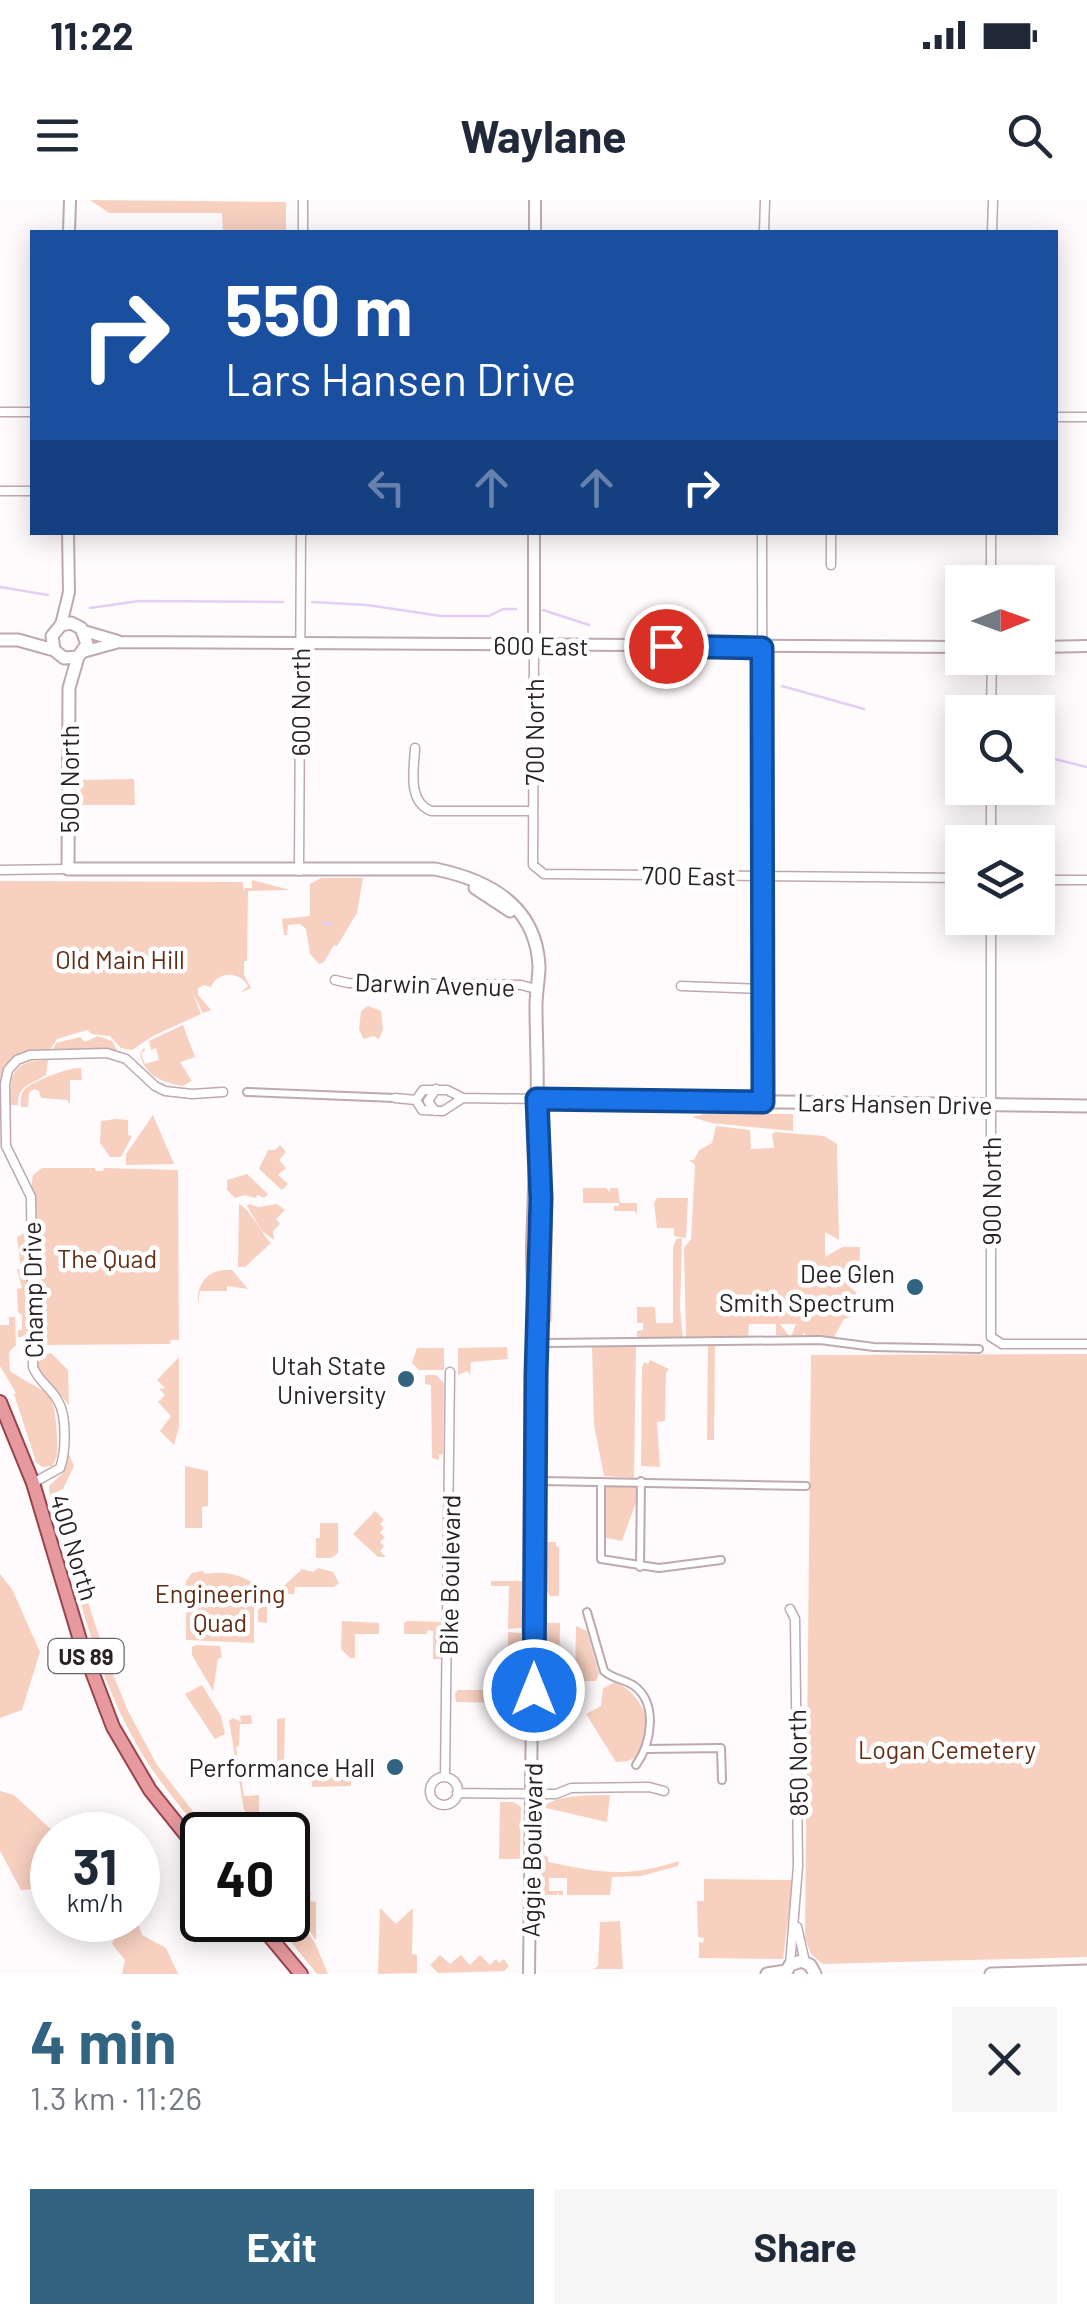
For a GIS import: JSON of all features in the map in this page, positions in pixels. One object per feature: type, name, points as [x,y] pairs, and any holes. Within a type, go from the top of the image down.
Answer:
[{"type":"main road","points":[[57,653],[52,642],[58,628]]},
{"type":"main road","points":[[0,640],[18,640],[58,628],[81,628],[87,644],[81,654],[57,653],[18,640]]},
{"type":"main road","name":"500 North","points":[[57,653],[69,688]]},
{"type":"main road","name":"500 North","points":[[68,869],[69,688],[81,654]]},
{"type":"main road","points":[[68,869],[413,872],[474,887],[507,902],[526,935],[536,988],[537,1099]]},
{"type":"main road","name":"Lars Hansen Drive","points":[[537,1099],[1087,1106]]},
{"type":"main road","name":"400 North","points":[[0,1402],[32,1483],[80,1640],[114,1727],[126,1754],[180,1828]]},
{"type":"main road","points":[[274,1942],[301,1974]]},
{"type":"main road","points":[[767,1974],[814,1970]]},
{"type":"main road","points":[[991,1974],[1085,1971]]},
{"type":"street","points":[[70,200],[70,230]]},
{"type":"street","points":[[303,200],[303,230]]},
{"type":"street","points":[[534,200],[534,230]]},
{"type":"street","points":[[764,230],[765,200]]},
{"type":"street","points":[[992,230],[993,200]]},
{"type":"street","points":[[0,412],[30,412]]},
{"type":"street","points":[[1058,417],[1087,418]]},
{"type":"street","points":[[0,491],[30,491]]},
{"type":"street","points":[[68,535],[69,592],[81,628]]},
{"type":"street","name":"600 North","points":[[299,871],[301,535]]},
{"type":"street","name":"700 North","points":[[534,535],[533,864],[537,870]]},
{"type":"street","points":[[762,535],[763,1102]]},
{"type":"street","points":[[831,565],[832,535]]},
{"type":"street","points":[[991,535],[991,565]]},
{"type":"street","points":[[58,628],[69,592]]},
{"type":"street","name":"600 East","points":[[81,628],[120,642]]},
{"type":"street","name":"600 East","points":[[81,654],[120,642],[945,647]]},
{"type":"street","points":[[1055,646],[1087,646]]},
{"type":"street","points":[[415,748],[415,796],[421,807],[431,811],[533,811]]},
{"type":"street","points":[[0,870],[68,869]]},
{"type":"street","name":"700 East","points":[[537,870],[544,874],[945,878]]},
{"type":"street","points":[[1055,880],[1087,880]]},
{"type":"street","name":"900 North","points":[[991,935],[992,1336],[995,1342],[1087,1344]]},
{"type":"street","name":"Darwin Avenue","points":[[335,980],[536,988]]},
{"type":"street","points":[[682,986],[763,989]]},
{"type":"street","name":"Champ Drive","points":[[32,1483],[60,1468],[63,1461],[62,1410],[33,1367],[31,1197],[6,1146],[8,1070],[30,1054],[107,1053],[126,1058],[155,1086],[166,1091],[223,1092]]},
{"type":"street","points":[[416,1100],[423,1090],[436,1089]]},
{"type":"street","points":[[435,1112],[428,1100],[436,1089]]},
{"type":"street","name":"Lars Hansen Drive","points":[[436,1089],[462,1098],[537,1099]]},
{"type":"street","points":[[246,1092],[416,1100]]},
{"type":"street","name":"Lars Hansen Drive","points":[[435,1112],[454,1106],[462,1098]]},
{"type":"street","name":"Aggie Boulevard","points":[[530,1974],[541,1198],[537,1099]]},
{"type":"street","points":[[416,1100],[422,1110],[435,1112]]},
{"type":"street","points":[[545,1342],[820,1340],[874,1347],[979,1348]]},
{"type":"street","name":"Bike Boulevard","points":[[445,1777],[450,1372]]},
{"type":"street","points":[[543,1481],[806,1486]]},
{"type":"street","points":[[601,1482],[602,1560],[659,1568],[721,1560]]},
{"type":"street","points":[[640,1567],[641,1482]]},
{"type":"street","name":"850 North","points":[[790,1610],[795,1619],[796,1918],[800,1950],[814,1970]]},
{"type":"street","points":[[587,1612],[604,1671],[611,1678],[633,1685],[647,1706],[647,1749],[636,1765]]},
{"type":"street","points":[[647,1749],[721,1748],[722,1780]]},
{"type":"street","points":[[445,1777],[455,1783],[457,1792],[448,1804],[433,1799],[432,1784],[445,1777]]},
{"type":"street","points":[[457,1792],[556,1794],[570,1788],[649,1787],[664,1791]]},
{"type":"street","name":"850 North","points":[[787,1970],[796,1918]]},
{"type":"green space","points":[[90,200],[286,202],[286,230],[223,230],[222,213],[109,213]]},
{"type":"green space","points":[[134,779],[135,805],[80,805],[81,780]]},
{"type":"green space","points":[[321,878],[363,878],[357,913],[337,946],[319,964],[310,954],[306,929],[300,924],[288,925],[284,935],[282,919],[310,916],[310,884]]},
{"type":"green space","name":"Old Main Hill","points":[[252,880],[290,890],[248,891],[244,975],[251,988],[240,993],[248,986],[239,977],[228,975],[218,978],[211,987],[198,988],[198,995],[211,1010],[203,1013],[192,991],[201,1014],[132,1050],[121,1048],[110,1036],[87,1030],[57,1039],[50,1050],[22,1054],[9,1065],[0,1107],[0,881],[243,882],[244,892],[245,888],[252,888]]},
{"type":"green space","points":[[368,1006],[381,1011],[383,1029],[379,1039],[363,1039],[359,1029],[361,1011]]},
{"type":"green space","points":[[183,1025],[195,1057],[180,1062],[192,1081],[182,1086],[155,1077],[145,1067],[140,1053],[144,1048],[141,1053],[145,1064],[159,1060],[149,1041]]},
{"type":"green space","points":[[98,1036],[112,1041],[117,1050],[53,1050],[56,1043],[80,1037],[85,1042]]},
{"type":"green space","points":[[48,1060],[46,1075],[23,1089],[18,1105],[10,1105],[15,1071],[27,1063]]},
{"type":"green space","points":[[81,1068],[82,1080],[70,1080],[70,1104],[67,1100],[41,1098],[34,1089],[29,1093],[28,1107],[21,1107],[22,1094],[28,1086]]},
{"type":"green space","points":[[793,1114],[793,1131],[711,1123],[692,1117]]},
{"type":"green space","points":[[153,1115],[174,1164],[126,1165],[126,1154]]},
{"type":"green space","points":[[128,1120],[128,1135],[132,1136],[121,1157],[110,1157],[100,1143],[101,1121]]},
{"type":"green space","points":[[716,1126],[750,1130],[751,1149],[774,1148],[775,1132],[824,1136],[837,1144],[839,1240],[825,1232],[825,1257],[842,1247],[860,1247],[859,1281],[852,1282],[850,1287],[856,1292],[856,1315],[844,1319],[834,1337],[807,1337],[804,1332],[802,1337],[791,1337],[796,1324],[780,1324],[789,1336],[776,1335],[776,1324],[749,1324],[748,1337],[686,1338],[684,1248],[691,1239],[695,1165],[689,1160],[712,1143]]},
{"type":"green space","points":[[280,1145],[286,1152],[279,1160],[286,1168],[278,1175],[288,1184],[282,1190],[259,1169],[268,1150]]},
{"type":"green space","name":"The Quad","points":[[42,1168],[178,1170],[179,1340],[171,1340],[170,1344],[48,1345],[37,1334],[31,1187],[33,1175]]},
{"type":"green space","points":[[247,1174],[268,1194],[264,1198],[235,1198],[227,1190],[227,1180]]},
{"type":"green space","points":[[583,1188],[606,1188],[610,1192],[610,1188],[618,1188],[620,1203],[637,1203],[637,1215],[635,1211],[614,1211],[619,1203],[583,1203]]},
{"type":"green space","points":[[657,1198],[688,1198],[686,1238],[674,1236],[674,1228],[657,1228]]},
{"type":"green space","points":[[546,1203],[553,1203],[552,1322],[546,1322],[544,1334]]},
{"type":"green space","points":[[239,1204],[271,1243],[245,1267],[238,1267]]},
{"type":"green space","points":[[249,1204],[277,1204],[285,1210],[276,1219],[280,1224],[273,1231],[274,1240],[262,1231]]},
{"type":"green space","points":[[27,1232],[28,1337],[18,1337],[22,1315],[18,1312],[17,1289],[22,1288],[17,1269],[21,1269],[17,1237]]},
{"type":"green space","points":[[682,1238],[683,1338],[637,1338],[643,1323],[637,1323],[637,1307],[655,1307],[656,1323],[673,1323],[673,1248],[676,1239]]},
{"type":"green space","points":[[223,1270],[232,1270],[248,1289],[227,1286],[227,1291],[200,1291],[198,1304],[199,1292],[203,1281]]},
{"type":"green space","points":[[9,1317],[15,1317],[16,1345],[9,1352],[10,1371],[47,1394],[54,1408],[57,1448],[52,1466],[42,1467],[36,1462],[16,1393],[0,1366],[0,1325],[9,1325]]},
{"type":"green space","points":[[708,1344],[715,1344],[714,1440],[707,1440]]},
{"type":"green space","points":[[592,1345],[636,1345],[634,1478],[604,1476],[594,1425]]},
{"type":"green space","points":[[507,1347],[508,1359],[471,1362],[470,1375],[467,1371],[458,1375],[458,1348]]},
{"type":"green space","points":[[417,1348],[444,1348],[444,1370],[419,1370],[412,1363]]},
{"type":"green space","points":[[51,1353],[68,1370],[69,1405],[39,1370],[37,1364]]},
{"type":"green space","name":"Logan Cemetery","points":[[1087,1354],[1087,1957],[823,1964],[811,1954],[805,1938],[811,1355]]},
{"type":"green space","points":[[179,1357],[179,1427],[174,1445],[160,1431],[171,1416],[158,1402],[165,1395],[159,1389],[165,1388],[157,1380]]},
{"type":"green space","points":[[650,1360],[669,1369],[665,1421],[657,1422],[660,1467],[641,1466],[642,1368]]},
{"type":"green space","points":[[425,1375],[436,1375],[444,1383],[443,1454],[439,1460],[432,1458],[431,1385],[425,1384]]},
{"type":"green space","points":[[69,1454],[74,1466],[63,1489],[52,1494],[62,1494],[63,1516],[85,1574],[82,1583],[105,1655],[128,1711],[157,1765],[194,1812],[185,1812],[148,1763],[118,1708],[95,1649],[50,1497],[49,1486],[64,1472]]},
{"type":"green space","points":[[185,1466],[208,1471],[208,1506],[202,1507],[202,1528],[185,1528]]},
{"type":"green space","points":[[606,1484],[638,1485],[640,1491],[622,1541],[602,1537]]},
{"type":"green space","points":[[375,1511],[384,1520],[380,1524],[384,1528],[380,1533],[385,1537],[380,1542],[384,1546],[380,1551],[386,1557],[378,1557],[353,1534]]},
{"type":"green space","points":[[320,1523],[338,1523],[338,1553],[331,1558],[316,1558]]},
{"type":"green space","points":[[547,1542],[556,1542],[559,1547],[559,1596],[550,1596],[545,1588]]},
{"type":"green space","points":[[318,1568],[333,1572],[339,1583],[334,1587],[295,1587],[294,1594],[276,1600],[276,1607],[267,1607],[267,1623],[258,1622],[258,1610],[302,1569],[313,1572]]},
{"type":"green space","name":"Engineering Quad","points":[[192,1573],[230,1574],[254,1583],[254,1643],[186,1640],[186,1581]]},
{"type":"green space","points":[[0,1574],[12,1589],[40,1652],[22,1710],[0,1718]]},
{"type":"green space","points":[[491,1581],[522,1581],[522,1628],[508,1629],[509,1586],[491,1586]]},
{"type":"green space","points":[[342,1621],[379,1623],[379,1634],[355,1634],[355,1658],[341,1649]]},
{"type":"green space","points":[[407,1621],[442,1622],[441,1659],[433,1659],[433,1631],[404,1634]]},
{"type":"green space","points":[[545,1623],[560,1623],[559,1688],[544,1688]]},
{"type":"green space","points":[[576,1626],[587,1631],[599,1674],[596,1681],[575,1681]]},
{"type":"green space","points":[[508,1632],[521,1633],[520,1687],[490,1687],[490,1675],[508,1675]]},
{"type":"green space","points":[[196,1645],[220,1646],[222,1657],[218,1659],[213,1691],[192,1655]]},
{"type":"green space","points":[[615,1682],[638,1701],[648,1728],[642,1752],[631,1760],[616,1762],[586,1714],[601,1706],[603,1688]]},
{"type":"green space","points":[[202,1685],[221,1716],[225,1734],[215,1739],[185,1694]]},
{"type":"green space","points":[[458,1690],[512,1690],[512,1703],[456,1702]]},
{"type":"green space","points":[[251,1715],[252,1724],[240,1724],[236,1747],[244,1796],[259,1795],[259,1812],[244,1810],[229,1721],[233,1718],[241,1722],[240,1716]]},
{"type":"green space","points":[[285,1718],[284,1765],[347,1766],[351,1770],[351,1786],[312,1787],[312,1771],[280,1770],[277,1719]]},
{"type":"green space","points":[[0,1791],[14,1795],[32,1812],[30,1890],[21,1890],[0,1851]]},
{"type":"green space","points":[[610,1795],[607,1822],[542,1807],[565,1798]]},
{"type":"green space","points":[[500,1802],[514,1802],[521,1807],[520,1859],[499,1859]]},
{"type":"green space","points":[[542,1854],[548,1862],[614,1872],[644,1870],[679,1861],[678,1866],[641,1876],[612,1877],[610,1895],[567,1895],[567,1878],[549,1878],[549,1891],[563,1891],[563,1895],[541,1895],[545,1882],[541,1881]]},
{"type":"green space","points":[[704,1879],[793,1880],[783,1959],[699,1958],[699,1942],[703,1943],[704,1938],[698,1937],[697,1901],[704,1901]]},
{"type":"green space","points":[[310,1901],[316,1902],[316,1940],[310,1932]]},
{"type":"green space","points":[[380,1908],[396,1924],[413,1908],[412,1954],[417,1955],[417,1973],[378,1974]]},
{"type":"green space","points":[[620,1921],[623,1969],[593,1969],[598,1966],[600,1922]]},
{"type":"green space","points":[[310,1936],[328,1974],[317,1974],[291,1942],[310,1942]]},
{"type":"green space","points":[[155,1942],[166,1948],[178,1974],[122,1974],[125,1960],[112,1944]]},
{"type":"green space","points":[[440,1955],[450,1964],[461,1955],[470,1965],[480,1955],[490,1965],[496,1959],[499,1963],[504,1959],[509,1966],[504,1971],[438,1973],[430,1965]]},
{"type":"waterway","points":[[0,587],[48,595]]},
{"type":"waterway","points":[[90,608],[139,601],[283,602]]},
{"type":"waterway","points":[[312,602],[441,616],[489,616],[503,609],[516,609]]},
{"type":"waterway","points":[[543,610],[589,625]]},
{"type":"waterway","points":[[782,686],[864,709]]},
{"type":"waterway","points":[[1055,759],[1087,767]]},
{"type":"waterway","points":[[324,922],[331,925]]},
{"type":"place","name":"Dee Glen Smith Spectrum","points":[[915,1287]]},
{"type":"place","name":"Utah State University","points":[[406,1379]]},
{"type":"place","name":"Performance Hall","points":[[395,1767]]},
{"type":"route","points":[[534,1690],[541,1198],[537,1099],[763,1102],[762,648],[666,646]]}]
